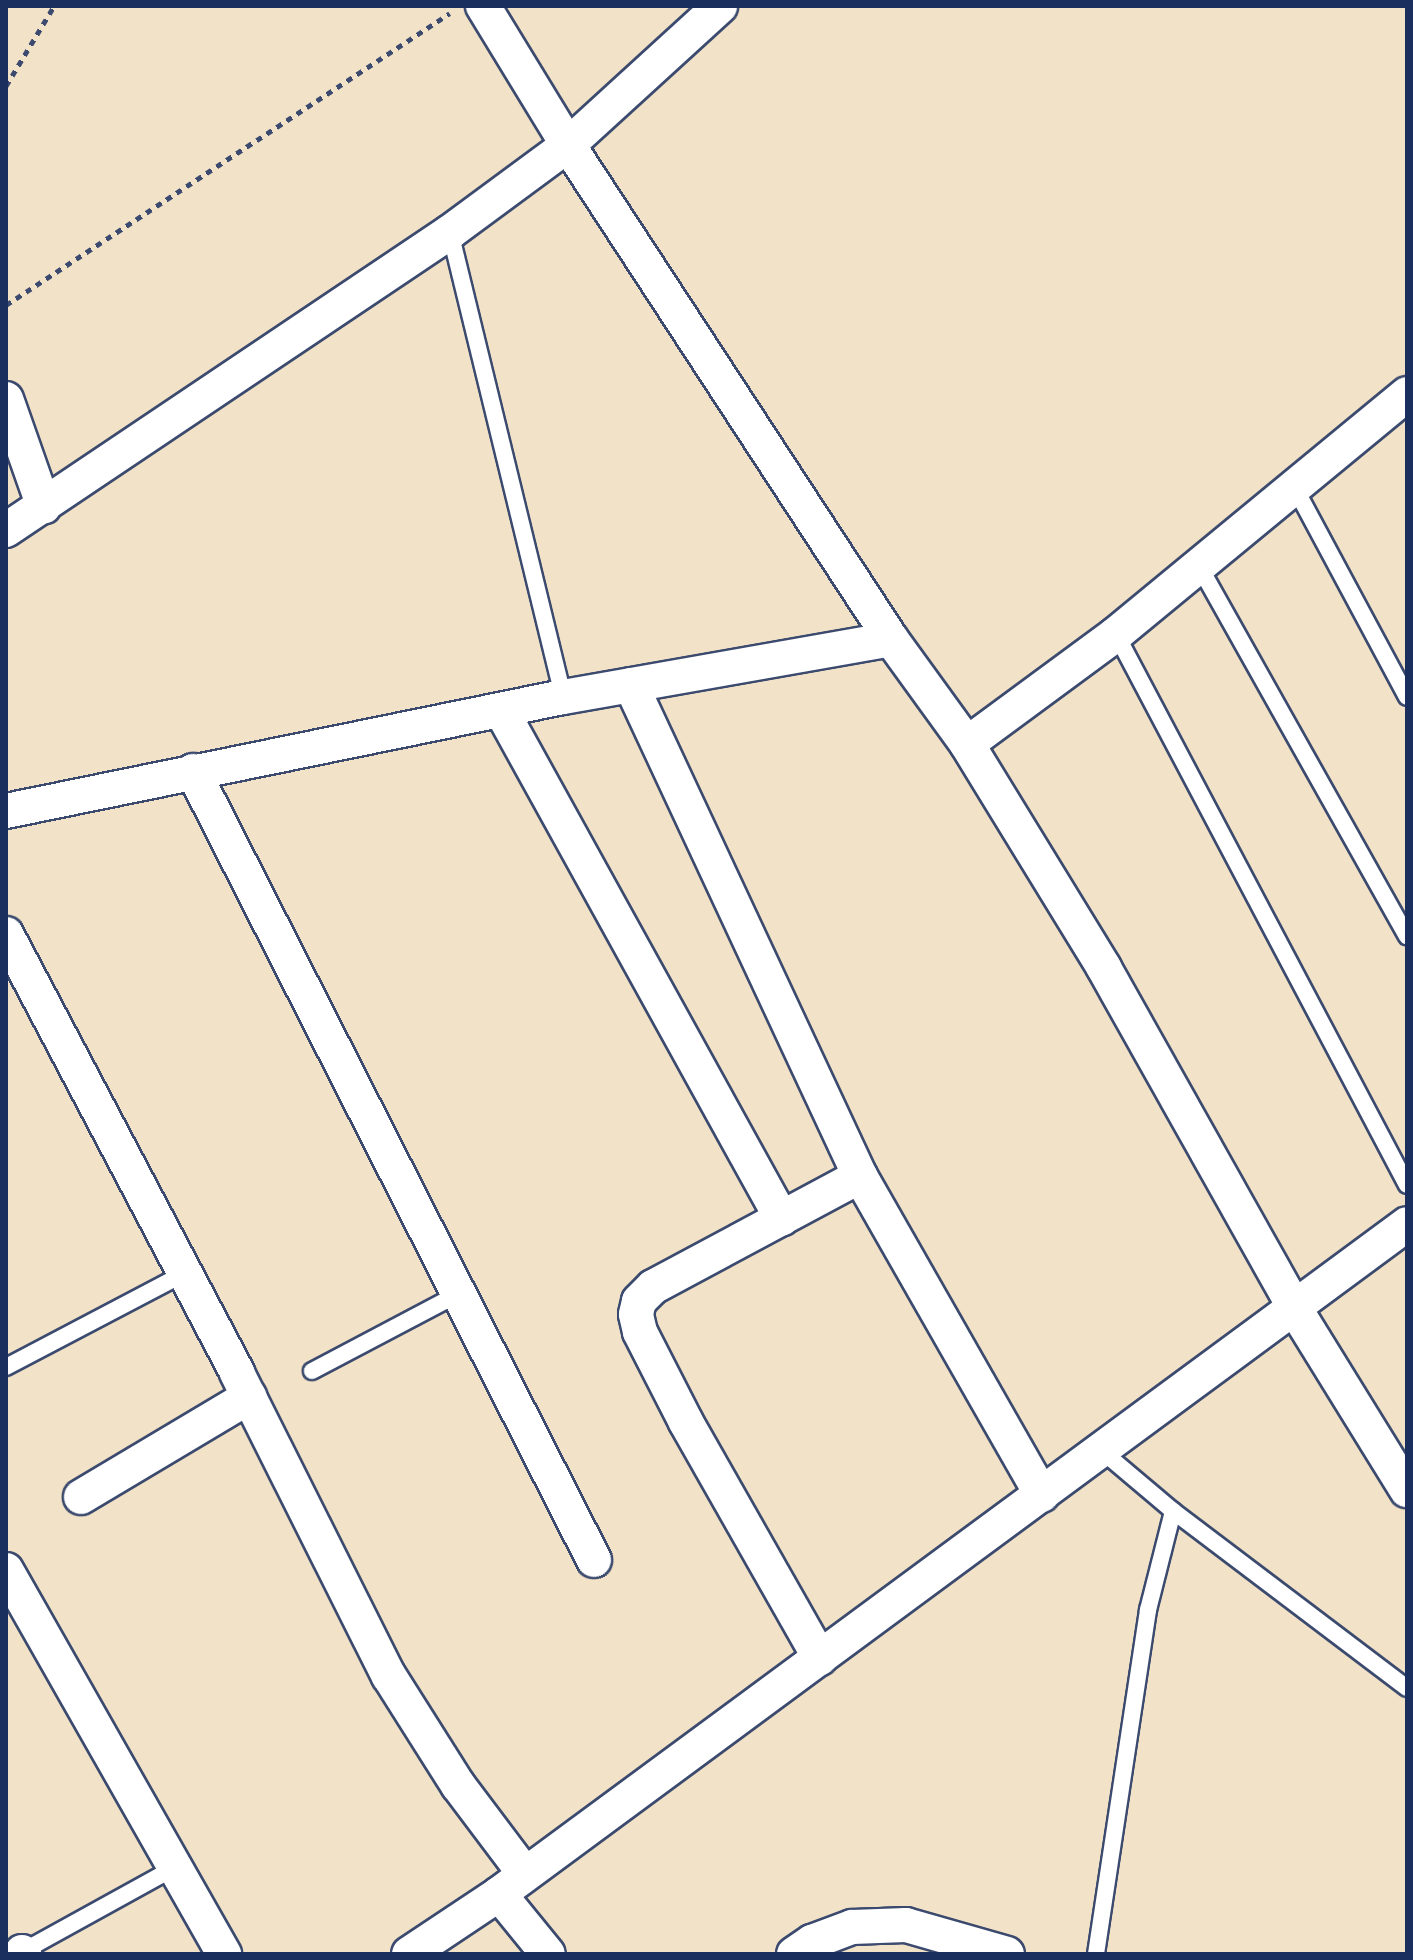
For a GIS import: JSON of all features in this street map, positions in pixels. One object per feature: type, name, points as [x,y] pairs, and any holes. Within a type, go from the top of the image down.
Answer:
[{"type":"street","points":[[483,6],[568,145],[891,639],[967,744],[1104,968],[1295,1309],[1407,1490]]},
{"type":"street","points":[[6,530],[450,232],[568,145],[720,6]]},
{"type":"street","points":[[6,399],[44,507]]},
{"type":"street","points":[[967,744],[1116,634],[1198,564],[1403,408]]},
{"type":"street","points":[[6,811],[563,697],[891,639]]},
{"type":"street","points":[[631,685],[860,1176],[1042,1495]]},
{"type":"street","points":[[501,710],[782,1219]]},
{"type":"street","points":[[193,771],[594,1560]]},
{"type":"street","points":[[6,934],[185,1273],[389,1676],[458,1785],[548,1954]]},
{"type":"street","points":[[820,1658],[686,1422],[640,1332],[636,1314],[639,1301],[653,1287],[860,1176]]},
{"type":"street","points":[[409,1954],[512,1884],[1407,1224]]},
{"type":"street","points":[[81,1497],[249,1397]]},
{"type":"street","points":[[6,1570],[224,1954]]},
{"type":"street","points":[[794,1954],[812,1942],[852,1927],[906,1925],[1007,1954]]},
{"type":"lane","points":[[450,232],[563,697]]},
{"type":"lane","points":[[1295,488],[1407,697]]},
{"type":"lane","points":[[1198,564],[1407,936]]},
{"type":"lane","points":[[1116,634],[1407,1185]]},
{"type":"lane","points":[[6,1367],[185,1273]]},
{"type":"lane","points":[[312,1371],[460,1293]]},
{"type":"lane","points":[[1102,1451],[1173,1511],[1407,1688]]},
{"type":"lane","points":[[1096,1954],[1148,1610],[1173,1511]]},
{"type":"lane","points":[[21,1953],[174,1868]]},
{"type":"path","points":[[6,86],[54,6]]},
{"type":"path","points":[[6,305],[461,6]]}]
